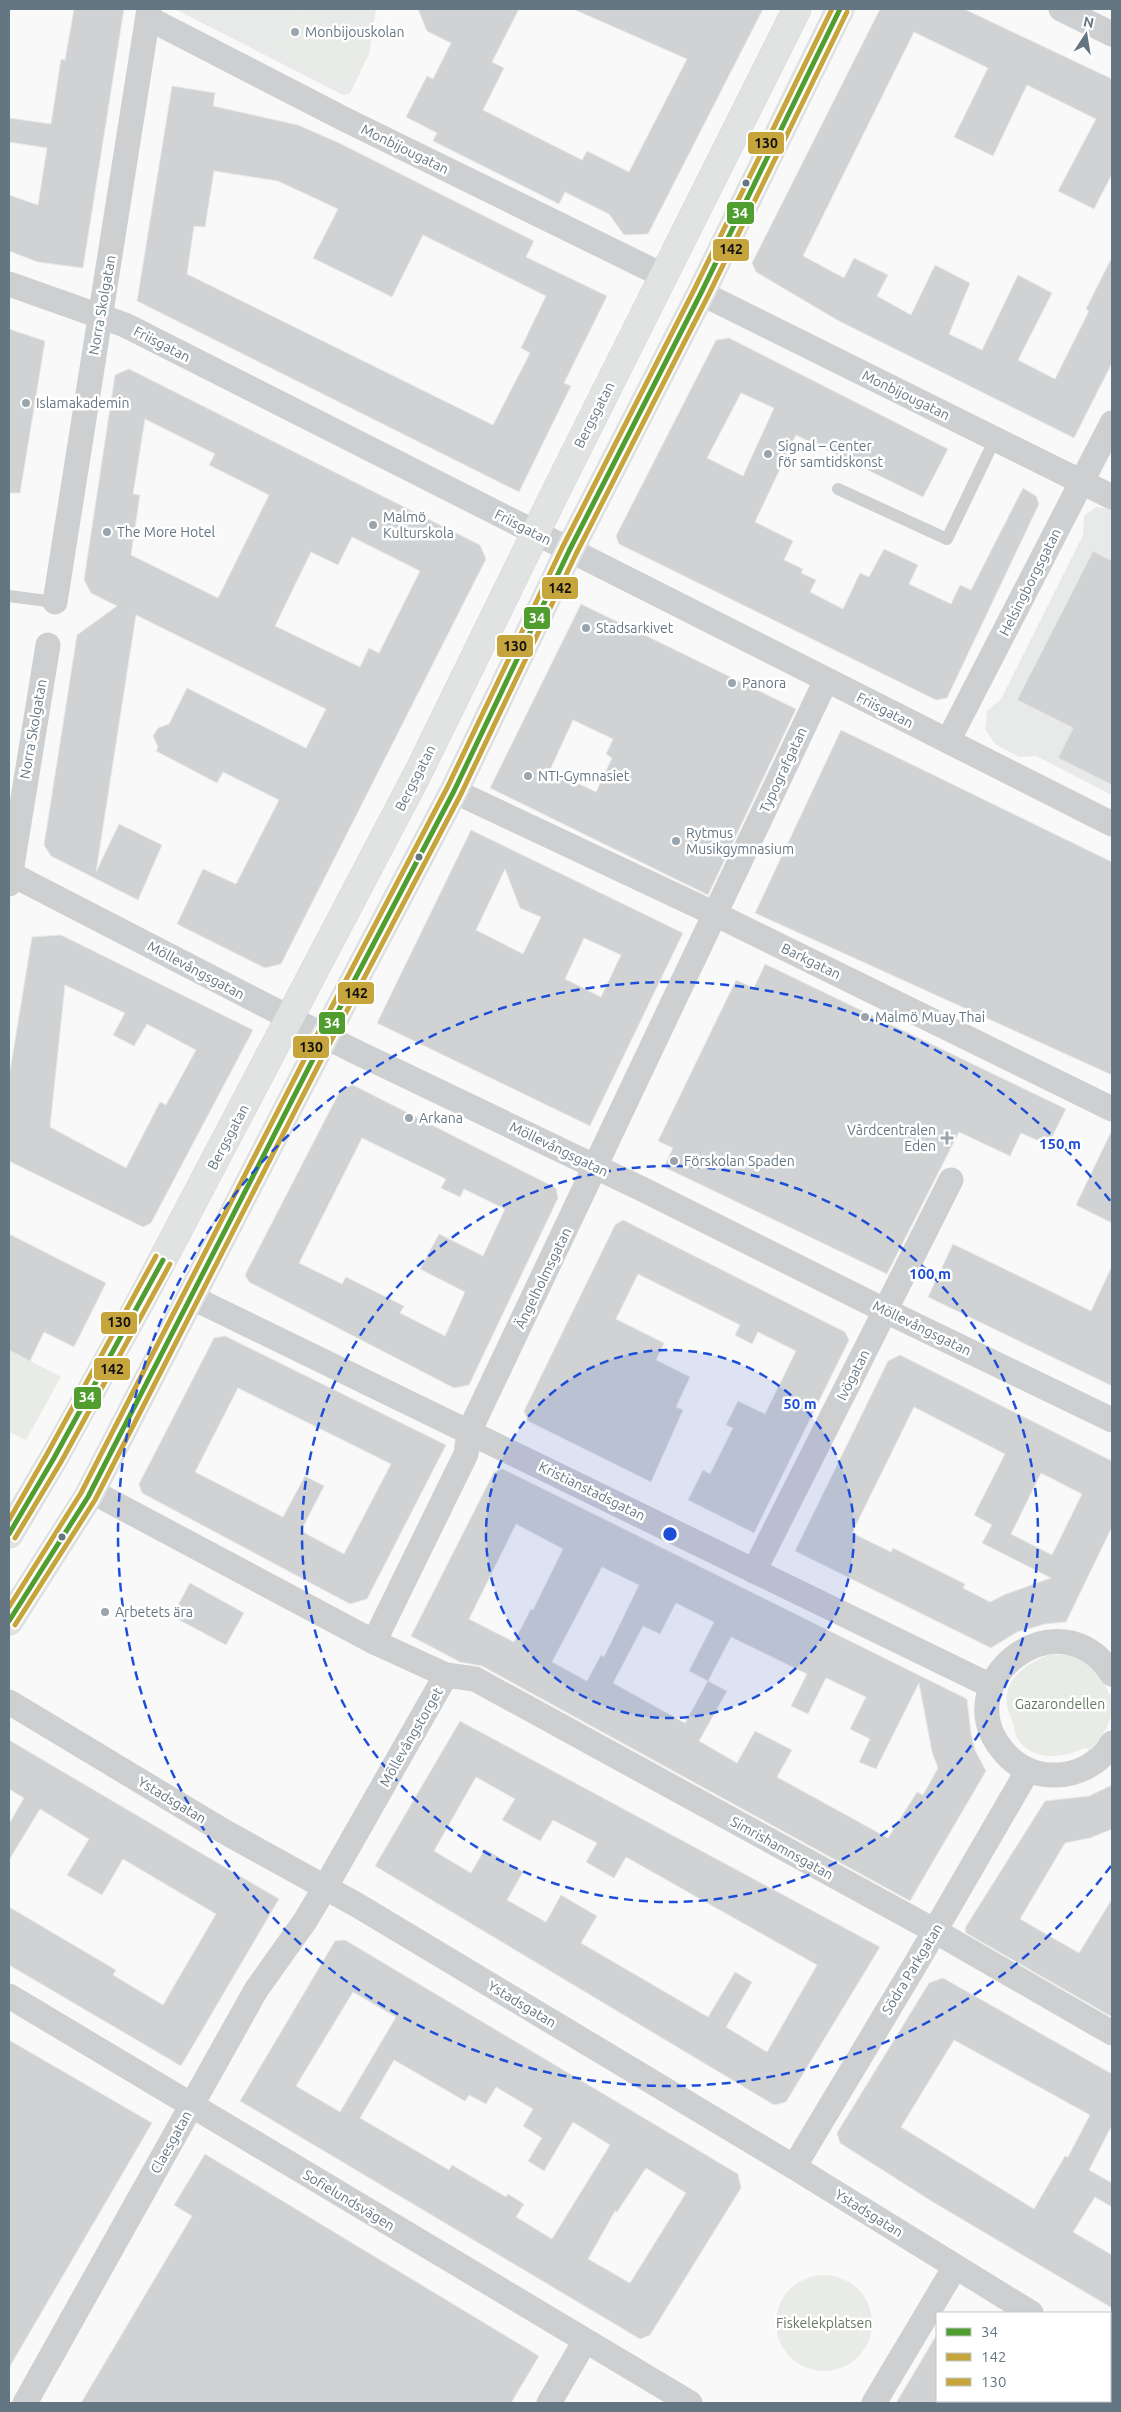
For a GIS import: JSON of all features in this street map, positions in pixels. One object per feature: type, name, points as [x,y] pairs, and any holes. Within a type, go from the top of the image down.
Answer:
[{"type":"street","name":"Bergsgatan","points":[[9,1534],[54,1458],[144,1295],[418,773],[534,533],[797,9]]},
{"type":"street","points":[[9,1622],[91,1491],[325,1036],[454,791],[569,551],[701,293],[840,9]]},
{"type":"street","points":[[1062,9],[1112,34]]},
{"type":"street","name":"Monbijougatan","points":[[149,13],[346,120],[664,276]]},
{"type":"street","name":"Norra Skolgatan","points":[[55,602],[139,62],[149,13]]},
{"type":"street","name":"Friisgatan","points":[[9,284],[101,315],[132,328],[569,551],[1112,824]]},
{"type":"street","name":"Monbijougatan","points":[[701,293],[1112,496]]},
{"type":"street","name":"Helsingborgsgatan","points":[[948,741],[1112,423]]},
{"type":"street","name":"Norra Skolgatan","points":[[9,877],[48,645]]},
{"type":"street","name":"Typografgatan","points":[[715,914],[826,680]]},
{"type":"street","name":"Barkgatan","points":[[454,791],[715,914],[1112,1109]]},
{"type":"street","name":"Möllevångsgatan","points":[[9,877],[290,1019],[1112,1420]]},
{"type":"street","name":"Ängelholmsgatan","points":[[374,1642],[466,1454],[469,1432],[715,914]]},
{"type":"street","name":"Ivögatan","points":[[754,1571],[951,1180]]},
{"type":"street","name":"Kristianstadsgatan","points":[[191,1297],[992,1686]]},
{"type":"street","name":"Möllevångstorget","points":[[91,1491],[374,1642],[446,1675],[326,1886]]},
{"type":"street","points":[[1111,1748],[1085,1769],[1072,1774],[1043,1775],[1028,1770],[1010,1759],[993,1736],[988,1703],[992,1686],[999,1672],[1021,1650],[1036,1644],[1068,1643],[1083,1648],[1096,1656],[1112,1674]]},
{"type":"street","name":"Simrishamnsgatan","points":[[446,1675],[474,1679],[935,1931],[1112,2033]]},
{"type":"street","name":"Ystadsgatan","points":[[9,1702],[225,1832],[326,1886],[794,2167],[1029,2312]]},
{"type":"street","name":"Södra Parkgatan","points":[[794,2167],[935,1931],[1028,1770]]},
{"type":"street","name":"Claesgatan","points":[[25,2403],[256,1990],[305,1922],[326,1886]]},
{"type":"street","name":"Sofielundsvägen","points":[[9,1996],[690,2403]]},
{"type":"street","points":[[874,2403],[955,2266]]},
{"type":"street","points":[[549,2403],[585,2341]]},
{"type":"lane","points":[[838,488],[946,539],[995,439]]},
{"type":"lane","points":[[9,596],[55,602]]},
{"type":"shaded area","name":"Monbijouskolan","points":[[175,9],[376,9],[369,54],[350,93],[343,95]]},
{"type":"shaded area","points":[[1096,507],[1112,509],[1112,795],[1036,756],[1019,757],[995,744],[985,729],[987,711],[1001,699],[1083,535],[1084,516]]},
{"type":"green space","points":[[295,10],[371,48],[351,87],[275,49]]},
{"type":"green space","points":[[9,1350],[61,1377],[26,1440],[9,1432]]},
{"type":"green space","name":"Gazarondellen","points":[[1048,1655],[1076,1655],[1102,1677],[1109,1694],[1111,1694],[1111,1717],[1105,1731],[1089,1750],[1085,1748],[1067,1754],[1048,1756],[1030,1751],[1022,1745],[1016,1736],[1007,1707],[1009,1687],[1020,1671]]},
{"type":"green space","name":"Fiskelekplatsen","points":[[824,2275],[842,2278],[858,2289],[869,2305],[872,2323],[869,2341],[858,2357],[842,2368],[824,2371],[806,2368],[790,2357],[779,2341],[776,2323],[779,2305],[790,2289],[806,2278]]},
{"type":"building","points":[[74,9],[124,9],[83,268],[38,262],[9,251],[9,195],[38,205],[47,148],[9,142],[9,118],[51,124],[61,59],[65,60]]},
{"type":"building","points":[[418,9],[519,9],[492,62],[504,68],[483,110],[582,160],[587,151],[629,172],[687,59],[573,9],[763,9],[648,234],[624,235],[609,214],[565,192],[559,204],[433,141],[437,133],[406,117],[427,76],[433,79],[451,43],[427,31]]},
{"type":"building","points":[[880,9],[964,9],[1112,79],[1112,174],[1094,209],[1058,191],[1096,119],[1027,85],[993,156],[954,137],[988,68],[914,32],[803,256],[844,278],[854,258],[888,275],[877,296],[911,315],[935,265],[970,283],[949,334],[982,350],[1018,275],[1052,293],[1018,360],[1055,379],[1089,311],[1086,309],[1112,257],[1112,363],[1074,438],[839,321],[756,272],[752,263]]},
{"type":"building","points":[[172,86],[215,93],[213,106],[298,125],[339,143],[534,241],[526,257],[607,296],[564,383],[571,386],[519,492],[137,301]],"holes":[[[214,171],[278,181],[338,209],[313,258],[392,297],[423,235],[546,296],[521,348],[530,353],[493,425],[187,274],[194,226],[205,227]]]},
{"type":"building","points":[[9,329],[45,341],[20,493],[9,493]]},
{"type":"building","points":[[729,338],[948,449],[923,497],[796,435],[755,522],[793,541],[784,560],[803,569],[801,573],[816,580],[810,592],[843,609],[860,573],[869,577],[884,549],[918,565],[909,584],[951,604],[960,585],[971,590],[1023,488],[1036,496],[1039,504],[947,698],[936,700],[619,544],[616,536],[716,340]],"holes":[[[741,393],[774,408],[743,476],[707,458]]]},
{"type":"building","points":[[129,369],[480,545],[486,559],[281,964],[265,968],[177,924],[203,869],[236,884],[279,800],[223,772],[217,783],[156,751],[158,747],[153,736],[158,728],[169,724],[187,688],[306,748],[326,709],[136,615],[96,872],[119,824],[162,845],[138,900],[51,856],[44,845],[77,635],[117,606],[91,593],[84,580],[115,375]],"holes":[[[145,419],[215,454],[209,465],[269,495],[218,598],[131,555],[140,495],[133,494]],[[352,537],[420,571],[379,653],[369,648],[360,667],[275,626],[311,552],[338,565]]]},
{"type":"building","points":[[1093,551],[1112,561],[1112,785],[1058,758],[1073,728],[1017,700]]},
{"type":"building","points":[[581,604],[796,709],[708,895],[490,788]],"holes":[[[573,720],[613,739],[606,754],[612,758],[596,792],[550,770]]]},
{"type":"building","points":[[841,730],[1112,862],[1112,1075],[755,913]]},
{"type":"building","points":[[471,830],[683,933],[590,1126],[377,1023]],"holes":[[[505,869],[520,908],[541,917],[523,954],[476,930]],[[584,938],[621,955],[601,997],[565,979]]]},
{"type":"building","points":[[61,935],[253,1030],[151,1223],[143,1227],[9,1161],[9,1077],[32,937]],"holes":[[[65,985],[125,1013],[113,1035],[134,1046],[147,1024],[196,1050],[166,1105],[160,1102],[126,1168],[50,1127]]]},
{"type":"building","points":[[765,964],[1066,1109],[1048,1145],[1021,1133],[1010,1156],[959,1132],[887,1274],[664,1167],[673,1148],[658,1141],[736,980],[754,988]]},
{"type":"building","points":[[353,1085],[556,1188],[558,1198],[469,1385],[454,1388],[249,1282],[245,1275],[341,1089]],"holes":[[[362,1138],[446,1179],[441,1188],[460,1197],[464,1189],[505,1209],[483,1256],[439,1234],[420,1269],[465,1292],[445,1336],[400,1313],[404,1306],[346,1277],[342,1284],[299,1263]]]},
{"type":"building","points":[[1112,1130],[1112,1223],[1076,1205]]},
{"type":"building","points":[[623,1220],[845,1332],[849,1340],[754,1533],[688,1500],[703,1470],[710,1474],[733,1428],[726,1425],[738,1401],[765,1414],[796,1351],[758,1332],[752,1344],[735,1335],[740,1325],[638,1274],[616,1319],[664,1343],[656,1360],[690,1377],[676,1407],[683,1410],[651,1482],[528,1421],[524,1411],[615,1225]]},
{"type":"building","points":[[9,1234],[106,1283],[74,1347],[44,1332],[30,1361],[9,1350]]},
{"type":"building","points":[[953,1244],[1091,1311],[1112,1266],[1112,1386],[928,1297]]},
{"type":"building","points":[[225,1336],[446,1445],[367,1599],[350,1604],[142,1493],[139,1484],[214,1338]],"holes":[[[238,1388],[391,1464],[344,1554],[301,1531],[324,1486],[305,1476],[283,1517],[195,1472]]]},
{"type":"building","points":[[900,1355],[1112,1461],[1112,1527],[1066,1622],[1045,1624],[1017,1632],[991,1648],[795,1551],[888,1361]],"holes":[[[914,1407],[1005,1454],[974,1515],[992,1525],[982,1543],[1051,1578],[1006,1594],[990,1602],[963,1588],[965,1584],[893,1548],[891,1552],[852,1533]],[[1041,1473],[1082,1494],[1052,1555],[1011,1534]]]},
{"type":"building","points":[[503,1469],[967,1699],[975,1750],[986,1771],[910,1901],[482,1666],[460,1662],[411,1636],[494,1472]],"holes":[[[516,1524],[563,1549],[533,1610],[531,1609],[514,1642],[469,1619]],[[602,1567],[639,1585],[604,1657],[601,1655],[587,1681],[552,1662]],[[676,1603],[714,1622],[689,1671],[708,1681],[685,1723],[613,1683],[643,1626],[660,1634]],[[731,1637],[807,1674],[791,1706],[808,1714],[826,1678],[866,1697],[850,1729],[870,1739],[859,1762],[876,1769],[919,1683],[932,1752],[938,1768],[923,1795],[917,1792],[888,1838],[777,1777],[792,1750],[755,1731],[737,1763],[699,1741],[727,1691],[708,1681]]]},
{"type":"building","points":[[190,1583],[244,1613],[226,1645],[172,1616]]},
{"type":"building","points":[[460,1721],[880,1947],[786,2102],[774,2105],[375,1866]],"holes":[[[476,1777],[515,1799],[502,1820],[540,1841],[553,1820],[597,1843],[586,1862],[614,1878],[626,1857],[817,1965],[767,2052],[726,2027],[752,1982],[735,1972],[708,2017],[581,1943],[597,1916],[561,1895],[546,1922],[507,1900],[523,1872],[485,1849],[471,1873],[434,1851]]]},
{"type":"building","points":[[9,1740],[279,1899],[181,2066],[9,1965],[9,1907],[116,1970],[113,1975],[163,2005],[216,1914],[123,1859],[102,1895],[67,1875],[89,1839],[40,1809],[9,1860],[9,1824],[24,1798],[9,1789]]},
{"type":"building","points":[[1112,1785],[1112,1829],[1090,1838],[1065,1843],[1020,1919],[1079,1953],[1112,1899],[1112,2017],[966,1933],[965,1928],[1045,1801],[1089,1796]]},
{"type":"building","points":[[345,1940],[738,2174],[741,2188],[650,2335],[640,2339],[240,2101],[335,1941]],"holes":[[[353,1992],[396,2017],[340,2112],[296,2086]],[[394,2060],[465,2101],[469,2095],[486,2104],[496,2087],[533,2109],[523,2126],[542,2138],[528,2161],[544,2171],[573,2122],[610,2145],[552,2239],[516,2217],[524,2204],[508,2194],[506,2197],[452,2165],[449,2170],[360,2118]],[[646,2168],[686,2193],[630,2283],[588,2259],[615,2211],[617,2212]]]},
{"type":"building","points":[[943,1978],[1112,2074],[1112,2125],[1089,2170],[1112,2183],[1112,2207],[1095,2197],[1073,2232],[1112,2255],[1112,2308],[933,2202],[840,2143],[837,2133],[929,1983]],"holes":[[[954,2040],[1090,2115],[1068,2157],[1065,2156],[1034,2209],[901,2127]]]},
{"type":"building","points":[[9,2040],[152,2123],[9,2368]]},
{"type":"building","points":[[205,2154],[539,2356],[511,2403],[81,2403],[192,2216],[174,2205]]},
{"type":"building","points":[[936,2336],[937,2403],[896,2403]]},
{"type":"transit line","name":"130","points":[[9,1607],[81,1493],[318,1033],[447,788],[562,548],[694,290],[832,9]]},
{"type":"transit line","name":"34","points":[[9,1621],[88,1497],[325,1036],[454,791],[569,551],[701,293],[840,9]]},
{"type":"transit line","name":"142","points":[[15,1625],[95,1500],[332,1039],[461,794],[576,554],[708,296],[847,12]]},
{"type":"transit line","name":"130","points":[[9,1520],[156,1256]]},
{"type":"transit line","name":"34","points":[[9,1534],[54,1458],[163,1260]]},
{"type":"transit line","name":"142","points":[[15,1538],[61,1462],[170,1264]]},
{"type":"place","name":"Monbijouskolan","points":[[295,32]]},
{"type":"place","name":"Islamakademin","points":[[26,403]]},
{"type":"place","name":"Signal – Center för samtidskonst","points":[[768,454]]},
{"type":"place","name":"Malmö Kulturskola","points":[[373,525]]},
{"type":"place","name":"The More Hotel","points":[[107,532]]},
{"type":"place","name":"Stadsarkivet","points":[[586,628]]},
{"type":"place","name":"Panora","points":[[732,683]]},
{"type":"place","name":"NTI-Gymnasiet","points":[[528,776]]},
{"type":"place","name":"Rytmus Musikgymnasium","points":[[676,841]]},
{"type":"place","name":"Malmö Muay Thai","points":[[865,1017]]},
{"type":"place","name":"Arkana","points":[[409,1118]]},
{"type":"place","name":"Vårdcentralen Eden","points":[[947,1138]]},
{"type":"place","name":"Förskolan Spaden","points":[[674,1161]]},
{"type":"place","name":"Arbetets ära","points":[[105,1612]]}]
